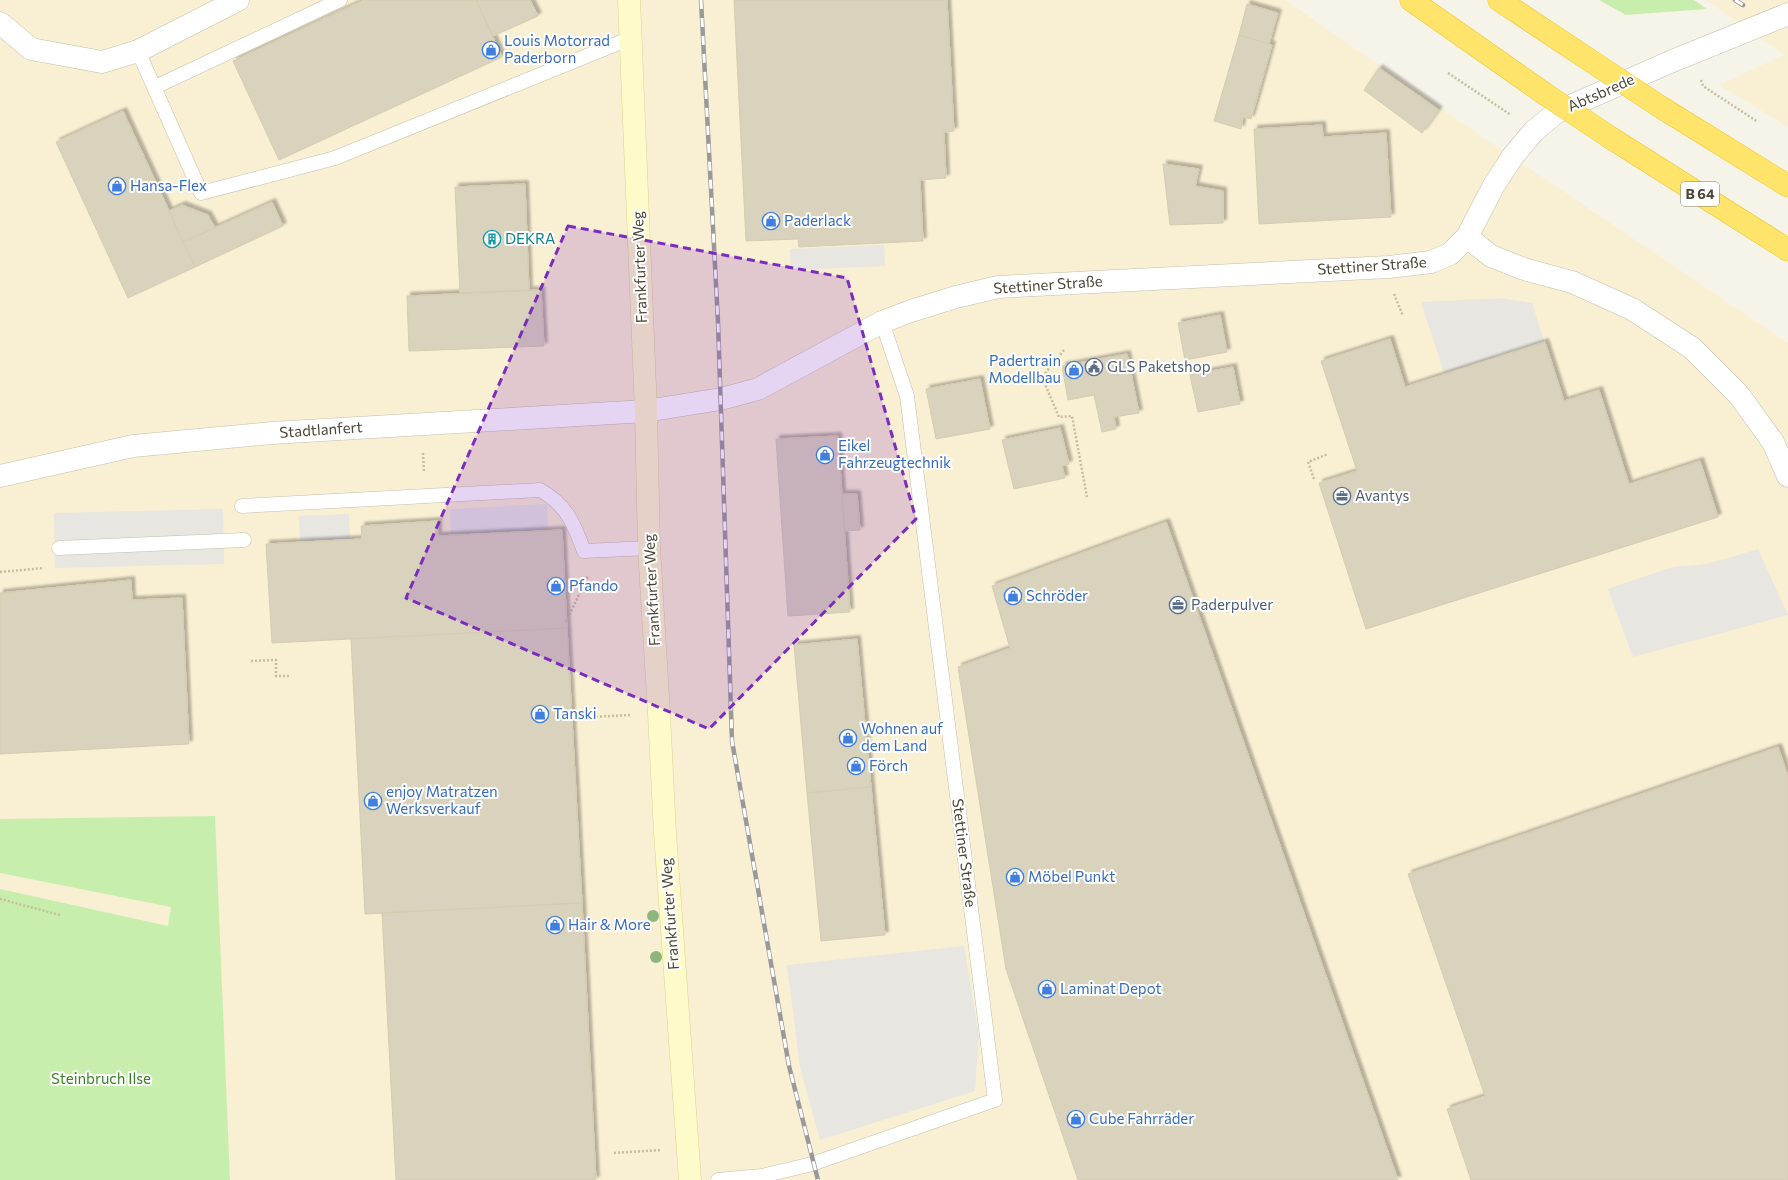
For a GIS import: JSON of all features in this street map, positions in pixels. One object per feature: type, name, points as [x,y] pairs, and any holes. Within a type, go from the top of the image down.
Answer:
[{"type":"highway","name":"B 64","points":[[1411,0],[1545,94],[1788,250]]},
{"type":"highway","points":[[1499,0],[1659,106],[1788,186]]},
{"type":"main road","name":"Frankfurter Weg","points":[[628,0],[631,38],[646,411],[649,548],[665,840],[690,1180]]},
{"type":"street","points":[[0,22],[30,49],[102,62],[138,51],[238,0]]},
{"type":"street","name":"Abtsbrede","points":[[1467,236],[1494,185],[1513,156],[1534,131],[1557,112],[1670,62],[1788,14]]},
{"type":"street","points":[[1467,236],[1491,256],[1524,269],[1572,282],[1632,308],[1692,348],[1739,395],[1773,442],[1788,476]]},
{"type":"street","name":"Stettiner Straße","points":[[646,411],[721,399],[758,389],[882,322],[956,297],[998,287],[1389,267],[1431,262],[1450,254],[1467,236]]},
{"type":"street","name":"Stadtlanfert","points":[[0,476],[133,446],[272,433],[646,411]]},
{"type":"lane","points":[[155,87],[323,4],[340,0]]},
{"type":"lane","points":[[138,51],[201,193],[335,158],[631,38]]},
{"type":"lane","name":"Stettiner Straße","points":[[718,1180],[762,1176],[812,1164],[995,1100],[907,396],[882,322]]},
{"type":"lane","points":[[242,506],[540,490],[553,497],[573,521],[584,551],[649,548]]},
{"type":"lane","points":[[59,548],[244,540]]},
{"type":"path","points":[[1448,73],[1534,131]]},
{"type":"path","points":[[1703,86],[1758,122]]},
{"type":"path","points":[[1064,350],[1042,377],[1059,417],[1072,416],[1087,497]]},
{"type":"path","points":[[1314,479],[1308,462],[1328,454]]},
{"type":"path","points":[[0,572],[58,567],[59,548]]},
{"type":"path","points":[[251,661],[276,660],[276,676],[290,676]]},
{"type":"path","points":[[572,718],[659,714]]},
{"type":"path","points":[[0,900],[60,915]]},
{"type":"path","points":[[614,1153],[641,1151]]},
{"type":"highlighted area","points":[[568,226],[847,278],[916,519],[709,729],[406,598]]},
{"type":"shaded area","points":[[0,0],[1285,0],[1480,135],[1788,343],[1788,1180],[190,1180],[0,930]]},
{"type":"shaded area","points":[[1706,0],[1788,0],[1788,127],[1719,85],[1784,55]]},
{"type":"shaded area","points":[[884,245],[885,266],[791,270],[790,249]]},
{"type":"shaded area","points":[[1502,298],[1532,303],[1544,341],[1444,373],[1421,302]]},
{"type":"shaded area","points":[[547,504],[548,530],[451,534],[450,509]]},
{"type":"shaded area","points":[[223,509],[224,564],[55,568],[54,513]]},
{"type":"shaded area","points":[[349,514],[350,539],[300,541],[299,516]]},
{"type":"shaded area","points":[[1758,549],[1788,615],[1633,657],[1608,589],[1673,567],[1707,564]]},
{"type":"shaded area","points":[[964,946],[979,1036],[975,1091],[820,1140],[800,1067],[787,965]]},
{"type":"green space","points":[[1599,0],[1694,0],[1707,9],[1626,15]]},
{"type":"green space","name":"Steinbruch Ilse","points":[[215,816],[230,1180],[0,1180],[0,889],[168,926],[171,907],[0,873],[0,819]]},
{"type":"building","points":[[364,0],[476,0],[502,57],[279,160],[233,61]]},
{"type":"building","points":[[476,0],[530,0],[538,16],[493,36]]},
{"type":"building","points":[[734,0],[947,0],[954,131],[944,132],[946,178],[920,180],[923,241],[799,247],[798,239],[746,241]]},
{"type":"building","points":[[1247,4],[1278,13],[1269,44],[1239,35]]},
{"type":"building","points":[[1239,35],[1272,45],[1251,119],[1243,117],[1241,129],[1214,121]]},
{"type":"building","points":[[1379,68],[1439,110],[1422,133],[1364,90]]},
{"type":"building","name":"Hansa-Flex","points":[[123,111],[195,267],[128,298],[56,142]]},
{"type":"building","points":[[1322,125],[1323,137],[1386,133],[1391,217],[1259,224],[1254,129]]},
{"type":"building","points":[[1163,164],[1199,169],[1195,186],[1223,191],[1223,223],[1170,225]]},
{"type":"building","name":"DEKRA","points":[[525,184],[529,290],[460,293],[455,187]]},
{"type":"building","points":[[272,202],[283,226],[195,267],[183,242]]},
{"type":"building","points":[[182,205],[208,215],[215,228],[183,242],[169,211]]},
{"type":"building","points":[[541,290],[544,346],[409,351],[407,296]]},
{"type":"building","points":[[1220,315],[1227,352],[1185,360],[1178,323]]},
{"type":"building","points":[[1390,339],[1405,387],[1545,342],[1564,401],[1599,390],[1629,484],[1700,461],[1718,517],[1366,629],[1319,483],[1357,471],[1321,361]]},
{"type":"building","points":[[1127,354],[1139,413],[1114,417],[1116,429],[1102,432],[1094,395],[1068,400],[1062,366]]},
{"type":"building","points":[[1233,367],[1240,404],[1198,412],[1190,375]]},
{"type":"building","points":[[980,379],[990,429],[936,439],[926,389]]},
{"type":"building","points":[[1060,428],[1069,464],[1062,466],[1065,478],[1014,489],[1002,440]]},
{"type":"building","points":[[838,436],[850,612],[788,616],[776,439]]},
{"type":"building","points":[[842,494],[857,494],[860,530],[845,531]]},
{"type":"building","points":[[438,521],[438,536],[562,530],[567,628],[272,643],[266,544],[362,539],[361,526]]},
{"type":"building","points":[[1166,522],[1398,1180],[1078,1180],[1006,969],[958,667],[1010,648],[992,586]]},
{"type":"building","points":[[131,580],[132,600],[182,598],[189,744],[0,754],[0,593]]},
{"type":"building","points":[[567,628],[582,903],[365,914],[351,639]]},
{"type":"building","points":[[857,639],[871,787],[807,793],[794,645]]},
{"type":"building","points":[[1778,747],[1788,776],[1788,1180],[1471,1180],[1447,1109],[1485,1096],[1408,874]]},
{"type":"building","points":[[871,787],[885,935],[821,941],[807,793]]},
{"type":"building","points":[[582,903],[596,1180],[396,1180],[382,913]]},
{"type":"railway","points":[[701,0],[718,322],[732,741],[789,1066],[818,1180]]},
{"type":"railway","points":[[1735,0],[1743,5]]},
{"type":"place","name":"Louis Motorrad Paderborn","points":[[491,50]]},
{"type":"place","name":"Hansa-Flex","points":[[117,186]]},
{"type":"place","name":"Paderlack","points":[[771,221]]},
{"type":"place","name":"DEKRA","points":[[492,239]]},
{"type":"place","name":"GLS Paketshop","points":[[1094,367]]},
{"type":"place","name":"Padertrain Modellbau","points":[[1074,370]]},
{"type":"place","name":"Eikel Fahrzeugtechnik","points":[[825,455]]},
{"type":"place","name":"Avantys","points":[[1342,496]]},
{"type":"place","name":"Pfando","points":[[556,586]]},
{"type":"place","name":"Schröder","points":[[1013,596]]},
{"type":"place","name":"Paderpulver","points":[[1178,605]]},
{"type":"place","name":"Tanski","points":[[540,714]]},
{"type":"place","name":"Wohnen auf dem Land","points":[[848,738]]},
{"type":"place","name":"Förch","points":[[856,766]]},
{"type":"place","name":"enjoy Matratzen Werksverkauf","points":[[373,801]]},
{"type":"place","name":"Möbel Punkt","points":[[1015,877]]},
{"type":"place","name":"Hair & More","points":[[555,925]]},
{"type":"place","name":"Laminat Depot","points":[[1047,989]]},
{"type":"place","name":"Cube Fahrräder","points":[[1076,1119]]}]
